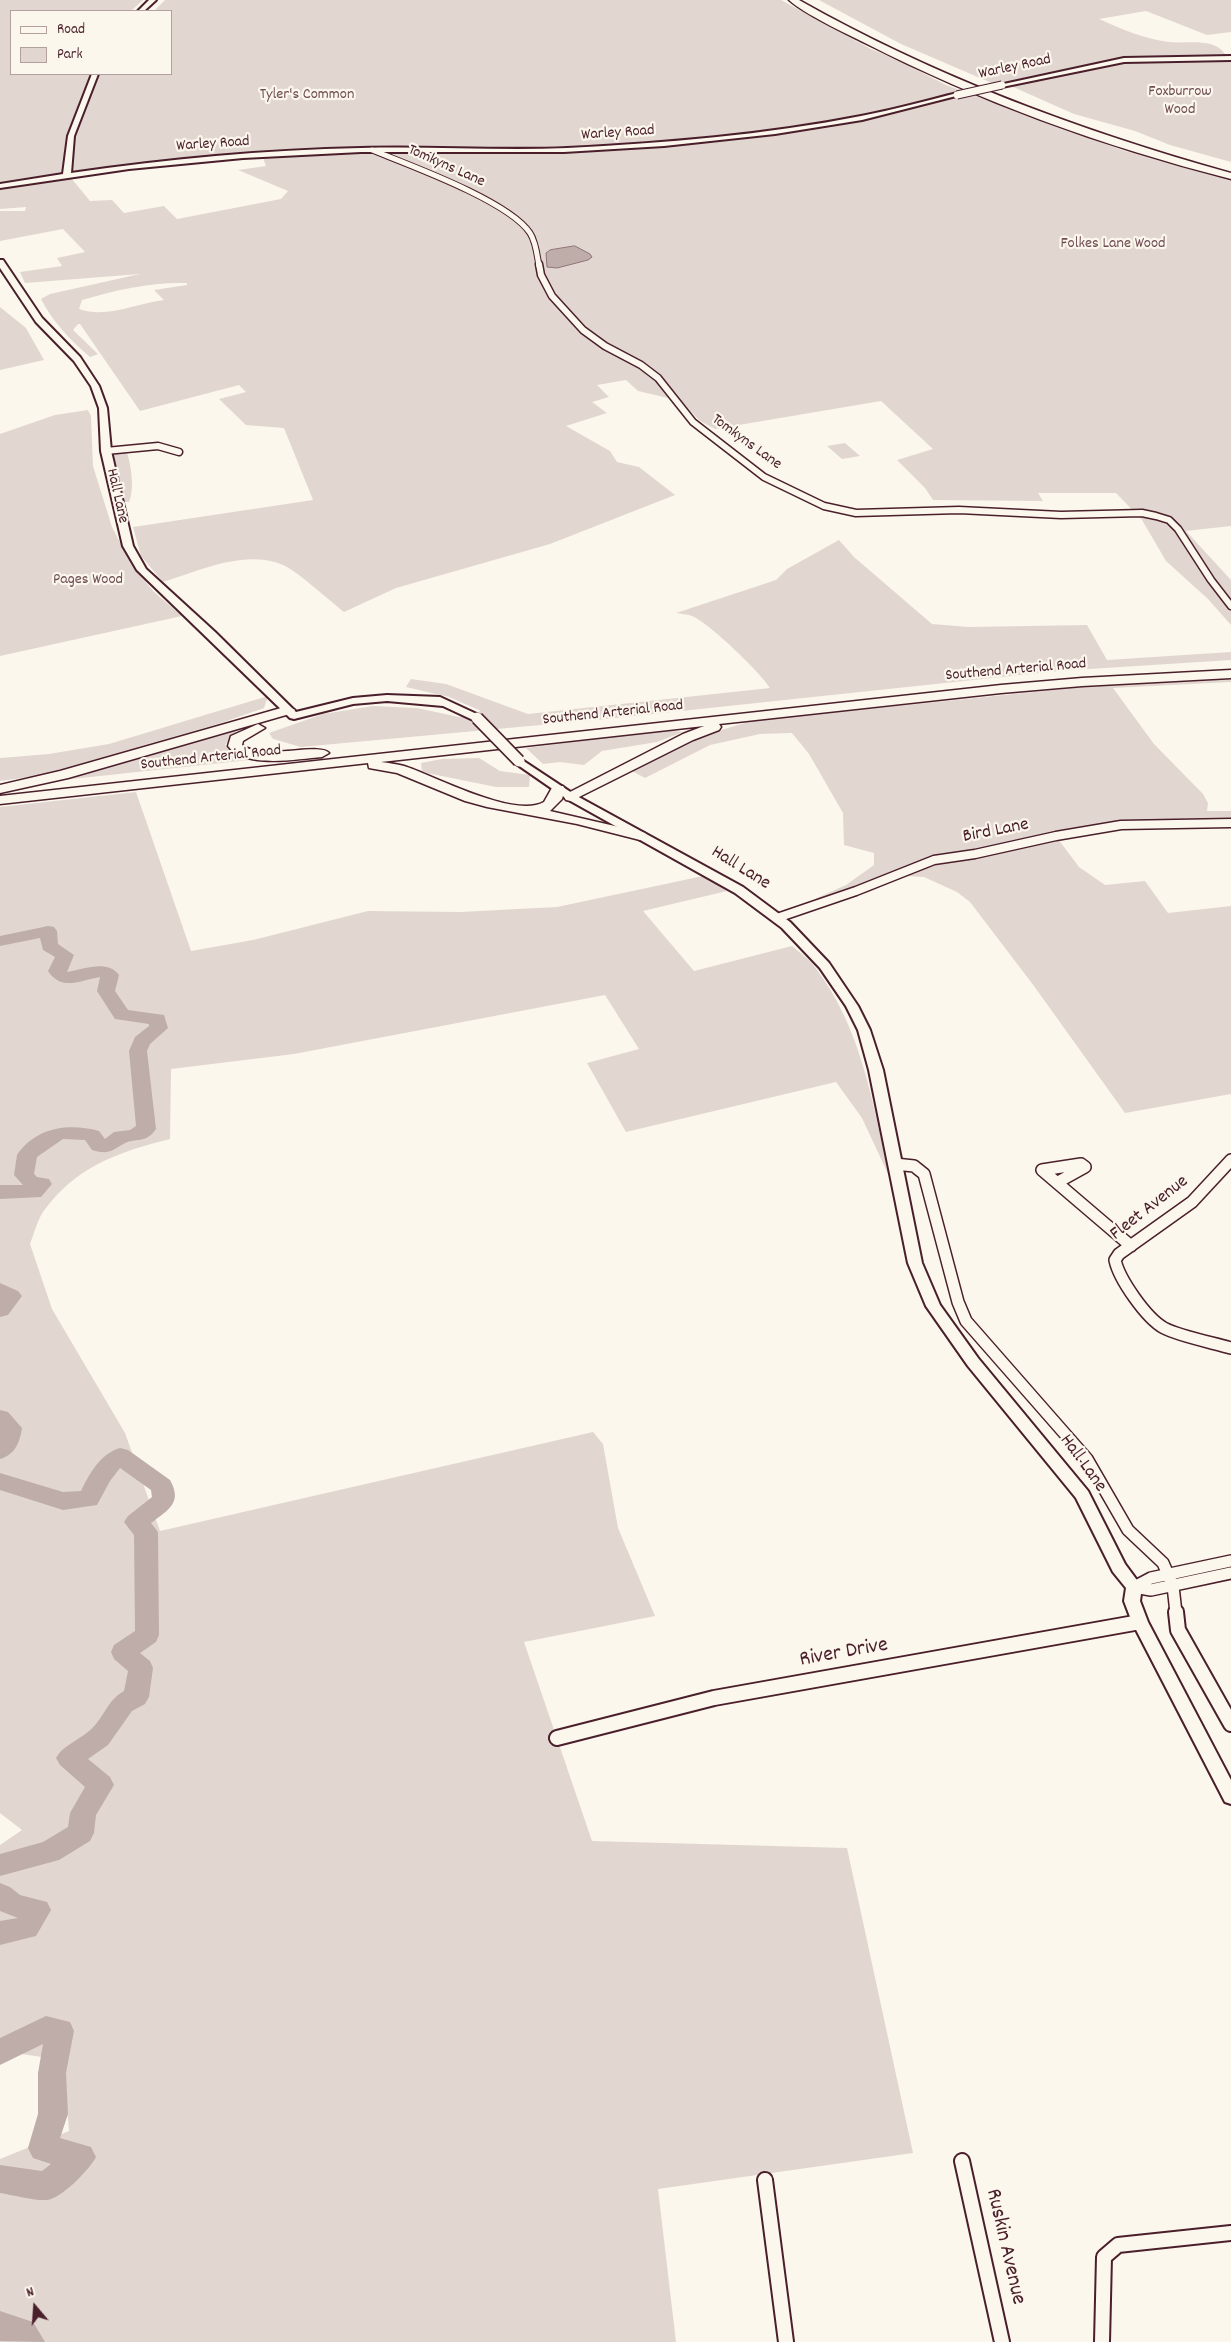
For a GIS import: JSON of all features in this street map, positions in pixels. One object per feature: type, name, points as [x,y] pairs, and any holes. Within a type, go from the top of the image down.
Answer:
[{"type":"highway","points":[[793,0],[906,60],[974,89],[1102,138],[1231,176]]},
{"type":"highway","points":[[808,0],[931,62],[1016,98],[1108,132],[1231,168]]},
{"type":"highway","name":"Southend Arterial Road","points":[[0,790],[976,683],[1118,671],[1231,666]]},
{"type":"highway","name":"Southend Arterial Road","points":[[0,800],[1019,687],[1231,674]]},
{"type":"highway","points":[[287,709],[236,738],[235,746],[237,749],[247,754],[267,756],[391,748]]},
{"type":"highway","points":[[0,790],[63,775],[287,709]]},
{"type":"highway","points":[[571,797],[698,732],[757,716]]},
{"type":"highway","points":[[292,767],[367,764],[390,767],[422,777],[470,798],[518,810],[577,820],[640,836]]},
{"type":"highway","points":[[518,810],[535,810],[548,806],[556,799],[558,789]]},
{"type":"street","points":[[142,10],[153,0]]},
{"type":"street","name":"Warley Road","points":[[0,186],[129,167],[224,158],[372,150],[537,151],[664,144],[775,132],[862,118],[1002,85],[1124,60],[1231,58]]},
{"type":"street","points":[[67,176],[71,136],[95,75]]},
{"type":"street","name":"Tomkyns Lane","points":[[372,150],[431,174],[486,200],[521,223],[530,232],[535,244],[541,275],[552,296],[566,314],[583,330],[605,346],[641,365],[658,378],[693,422],[764,477],[824,506],[856,513],[959,510],[1061,515],[1142,514],[1156,516],[1169,520],[1178,529],[1211,580],[1231,606]]},
{"type":"street","name":"Hall Lane","points":[[0,262],[39,320],[76,359],[92,380],[103,408],[106,451],[128,546],[142,570],[287,709]]},
{"type":"street","points":[[106,451],[158,446],[179,452]]},
{"type":"street","name":"Hall Lane","points":[[287,709],[354,693],[386,691],[433,696],[477,718],[519,761],[558,789],[739,890],[777,918],[826,966],[852,1006],[864,1030],[876,1070],[915,1263],[933,1306],[973,1362],[1082,1495],[1119,1568],[1134,1587]]},
{"type":"street","name":"Hall Lane","points":[[287,709],[338,703],[368,697],[402,697],[447,703]]},
{"type":"street","name":"Bird Lane","points":[[777,918],[864,888],[934,860],[975,854],[1056,836],[1121,825],[1231,823]]},
{"type":"street","name":"Fleet Avenue","points":[[1231,1160],[1192,1202],[1119,1254],[1115,1260],[1115,1266],[1155,1321],[1176,1334],[1231,1348]]},
{"type":"street","name":"Hall Lane","points":[[894,1164],[914,1166],[924,1174],[958,1302],[966,1321],[998,1361],[1087,1459],[1128,1530],[1163,1563],[1173,1586]]},
{"type":"street","points":[[1058,1182],[1131,1246]]},
{"type":"street","points":[[1134,1587],[1151,1578],[1231,1561]]},
{"type":"street","points":[[1134,1587],[1151,1590],[1231,1573]]},
{"type":"street","points":[[1173,1586],[1178,1630],[1231,1724]]},
{"type":"street","points":[[1134,1587],[1132,1600],[1140,1622],[1231,1797]]},
{"type":"street","name":"River Drive","points":[[557,1738],[714,1698],[1140,1622]]},
{"type":"street","name":"Ruskin Avenue","points":[[962,2161],[1002,2342]]},
{"type":"street","points":[[765,2180],[786,2342]]},
{"type":"street","points":[[1102,2342],[1104,2257],[1118,2244],[1231,2233]]},
{"type":"green space","points":[[0,0],[143,0],[132,10],[10,10],[10,75],[172,75],[172,10],[155,10],[165,0],[781,0],[871,49],[898,60],[946,85],[1122,150],[1231,181],[1231,526],[1186,531],[1231,580],[1231,625],[1208,599],[1166,561],[1142,520],[1116,493],[1038,493],[1043,501],[933,500],[925,488],[897,460],[933,449],[881,401],[715,429],[700,421],[681,401],[638,391],[626,380],[597,385],[609,397],[592,402],[607,413],[566,426],[610,451],[617,462],[639,467],[675,495],[550,544],[396,588],[344,612],[289,568],[268,561],[253,559],[222,563],[163,582],[141,556],[133,527],[313,500],[284,428],[246,425],[219,399],[246,392],[239,385],[140,411],[80,324],[73,330],[98,354],[90,357],[76,344],[62,330],[41,299],[50,294],[140,274],[25,283],[20,272],[62,266],[57,258],[85,252],[63,229],[0,241],[0,211],[25,211],[26,207],[0,209],[0,188],[71,178],[90,201],[112,200],[124,213],[164,206],[177,219],[281,199],[288,191],[238,170],[266,166],[262,155],[169,163],[67,175],[67,172],[0,183]],"holes":[[[187,283],[187,285],[154,290],[164,300],[111,311],[90,312],[79,309],[82,300],[120,290],[147,285]]]},
{"type":"green space","name":"Foxburrow Wood","points":[[819,0],[1231,0],[1231,32],[1207,35],[1146,11],[1099,19],[1151,39],[1169,42],[1207,43],[1214,45],[1225,54],[1231,55],[1231,162],[1170,145],[1135,131],[1074,114],[1011,86],[1012,83],[1116,60],[994,84],[901,44]]},
{"type":"green space","points":[[0,307],[26,328],[44,360],[0,370]]},
{"type":"green space","name":"Pages Wood","points":[[88,410],[91,416],[93,466],[112,527],[131,564],[154,592],[182,616],[0,656],[0,434],[55,415]]},
{"type":"green space","points":[[845,443],[860,456],[842,459],[827,446]]},
{"type":"green space","points":[[126,450],[132,476],[132,490],[129,502],[124,502],[113,457],[114,453]]},
{"type":"green space","points":[[839,540],[854,557],[932,624],[969,627],[1087,625],[1107,660],[1231,652],[1231,660],[1058,671],[606,719],[301,747],[273,739],[269,733],[323,714],[373,706],[417,708],[459,717],[481,711],[449,697],[406,687],[411,679],[446,684],[528,714],[770,688],[745,660],[700,620],[686,614],[676,613],[776,580],[787,569]]},
{"type":"green space","points":[[1231,679],[1231,682],[1113,688],[1154,744],[1203,794],[1208,803],[1207,811],[1231,811],[1231,823],[1122,827],[1058,839],[1079,867],[1105,885],[1145,881],[1168,913],[1231,906],[1231,1094],[1125,1113],[1034,986],[970,902],[957,892],[924,877],[905,876],[869,892],[796,916],[817,898],[846,885],[874,865],[874,853],[844,845],[843,813],[809,754],[792,733],[760,734],[710,745],[645,778],[630,770],[698,737],[751,721],[1082,687]]},
{"type":"green space","points":[[268,696],[264,708],[218,724],[37,776],[0,781],[0,758],[49,754],[109,744]]},
{"type":"green space","points":[[258,721],[236,731],[225,745],[237,757],[259,759],[53,781]]},
{"type":"green space","points":[[667,730],[683,732],[657,742],[602,751],[584,765],[560,762],[543,764],[526,748]]},
{"type":"green space","points":[[479,758],[500,771],[530,775],[529,787],[496,787],[422,772],[421,763],[442,759]]},
{"type":"green space","points":[[136,792],[191,951],[253,940],[368,911],[460,912],[557,907],[703,876],[727,891],[643,911],[694,971],[792,946],[812,963],[830,989],[854,1040],[871,1093],[889,1176],[862,1118],[836,1082],[626,1132],[587,1063],[639,1049],[605,995],[294,1054],[171,1069],[170,1139],[115,1156],[69,1183],[43,1212],[30,1244],[52,1309],[125,1433],[160,1531],[593,1432],[603,1444],[618,1528],[655,1616],[524,1642],[592,1841],[847,1848],[913,2153],[658,2189],[676,2342],[0,2342],[0,2159],[69,2131],[63,2060],[0,2051],[0,1845],[22,1830],[0,1813],[0,807]]},
{"type":"shaded area","points":[[575,246],[592,257],[588,260],[557,268],[547,267],[546,253],[550,250]]},
{"type":"waterway","points":[[0,941],[48,931],[49,946],[65,955],[57,971],[63,978],[102,971],[110,975],[106,991],[122,1015],[157,1019],[159,1028],[142,1041],[138,1051],[146,1129],[134,1136],[121,1136],[111,1145],[99,1146],[92,1135],[72,1132],[56,1134],[27,1155],[24,1175],[31,1182],[42,1184],[34,1192],[0,1192]]},
{"type":"waterway","points":[[0,1290],[11,1296],[0,1310]]},
{"type":"waterway","points":[[0,1418],[11,1428],[9,1440],[0,1451]]},
{"type":"waterway","points":[[0,1481],[63,1501],[89,1499],[102,1475],[120,1456],[162,1486],[164,1500],[136,1522],[146,1532],[147,1635],[123,1652],[141,1668],[136,1697],[123,1704],[99,1738],[69,1758],[101,1785],[83,1813],[81,1833],[50,1852],[0,1865]]},
{"type":"waterway","points":[[0,1895],[13,1905],[37,1910],[26,1928],[0,1933]]},
{"type":"waterway","points":[[0,2052],[46,2029],[60,2031],[52,2073],[53,2114],[43,2148],[81,2157],[47,2186],[0,2179]]},
{"type":"waterway","points":[[0,2326],[22,2333],[29,2342]]},
{"type":"park label","name":"Tyler's Common","points":[[307,96]]},
{"type":"park label","name":"Folkes Lane Wood","points":[[1113,245]]}]
